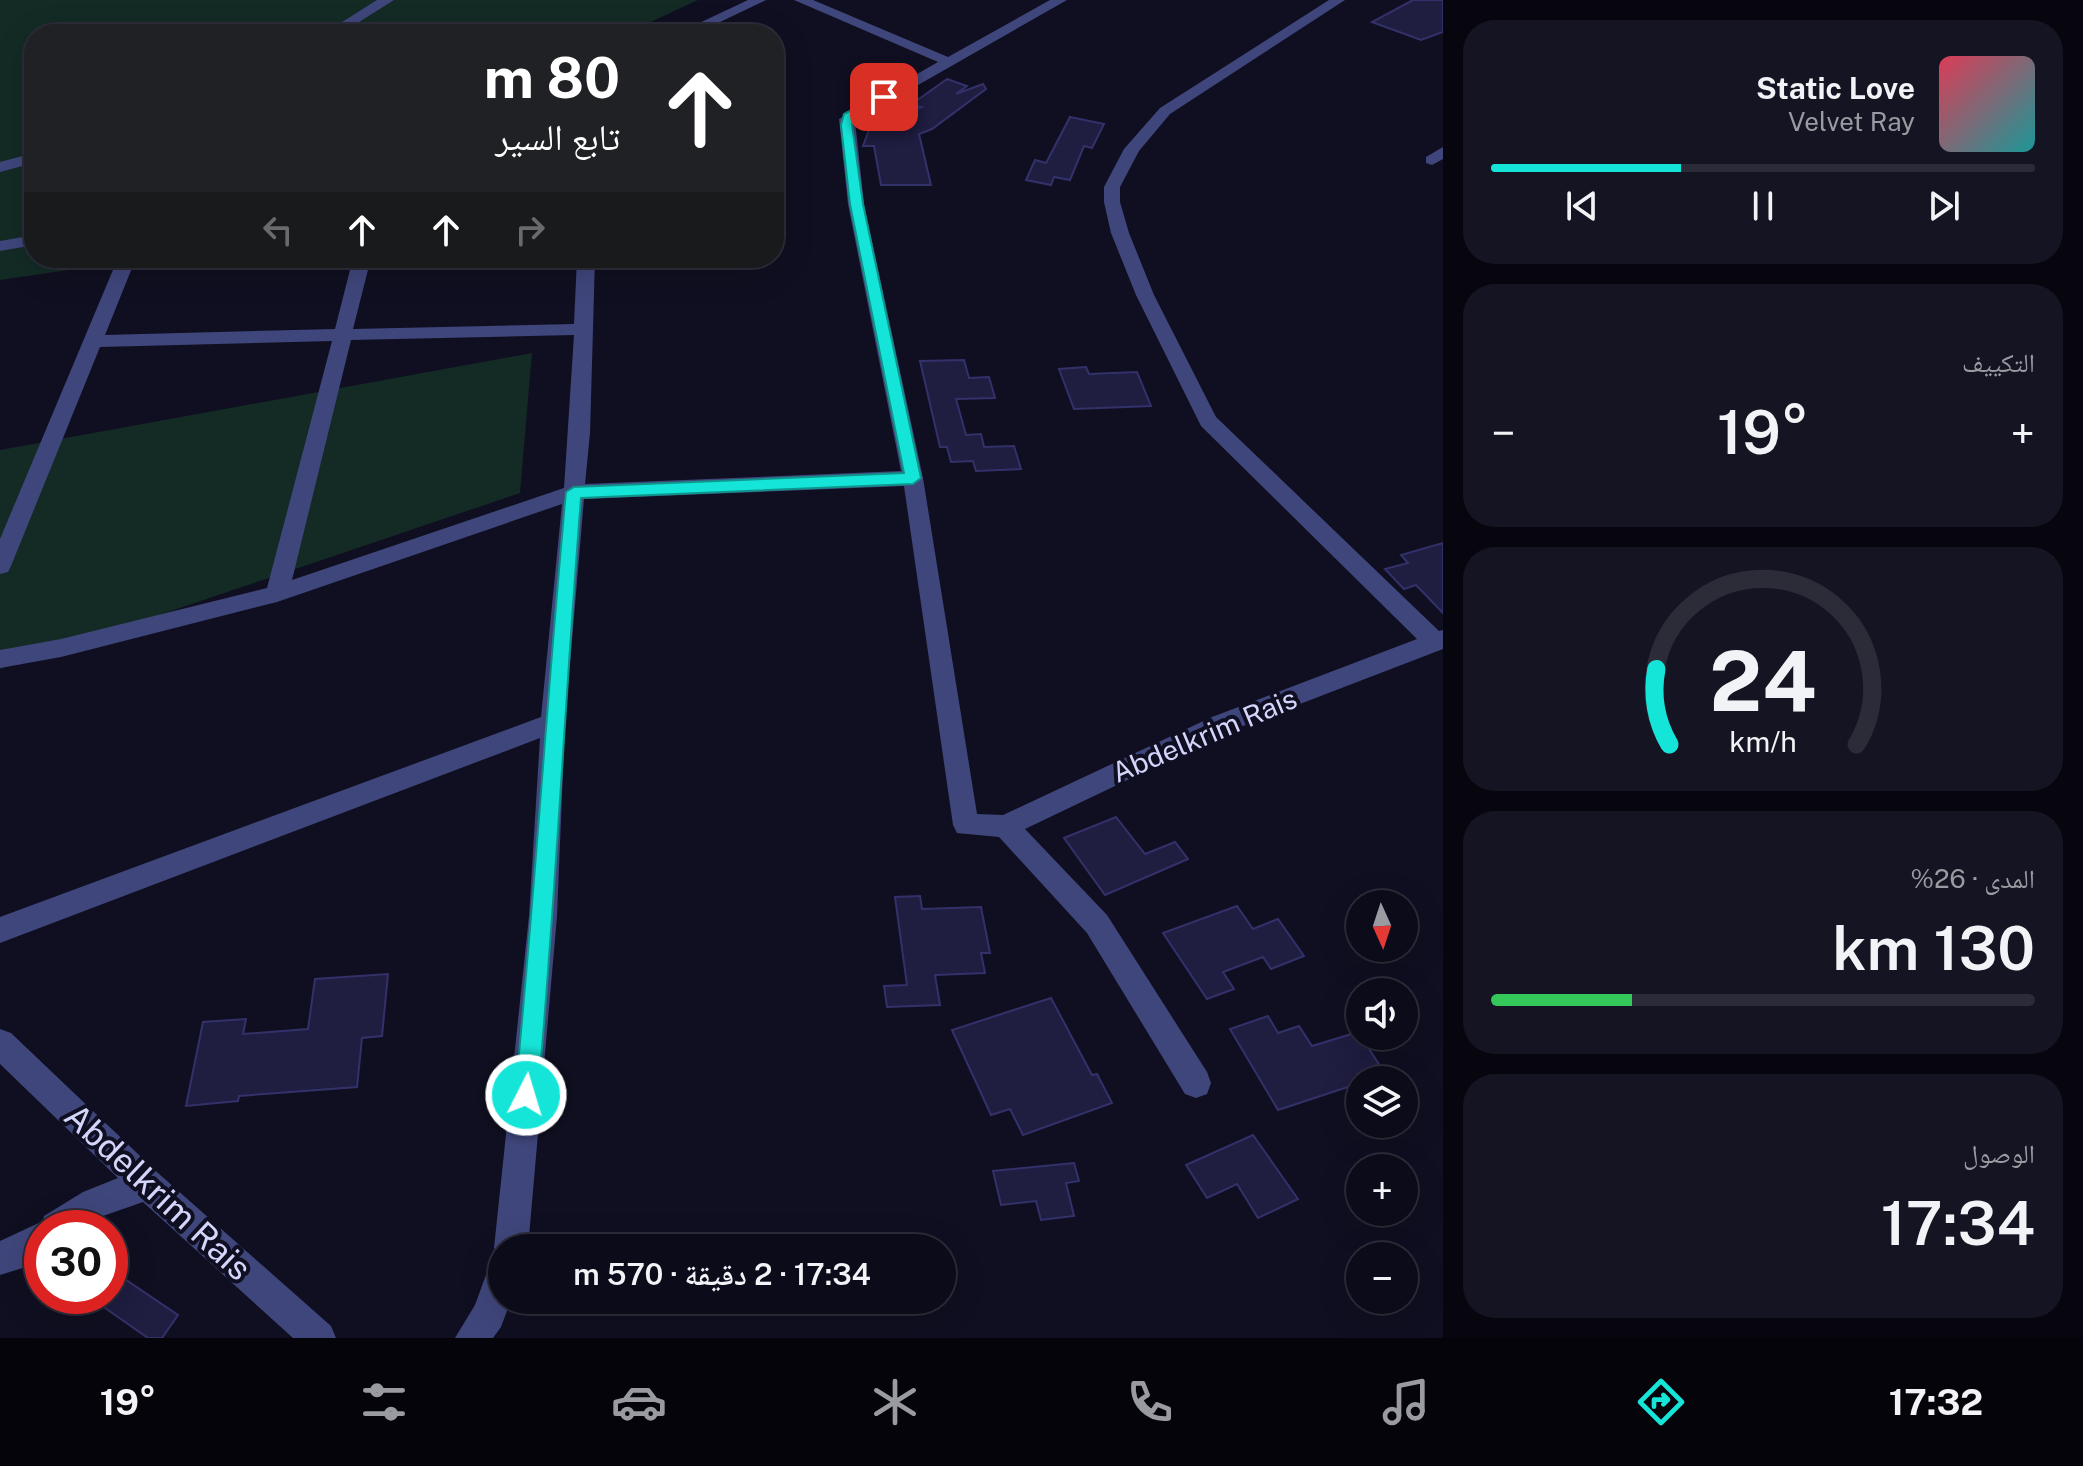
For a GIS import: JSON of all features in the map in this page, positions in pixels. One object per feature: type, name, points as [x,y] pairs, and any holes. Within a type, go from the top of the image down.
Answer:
[{"type":"street","points":[[347,24],[387,0]]},
{"type":"street","points":[[705,24],[759,0]]},
{"type":"street","points":[[801,0],[949,62]]},
{"type":"street","points":[[0,659],[61,648],[277,594],[574,492],[913,478],[856,204],[846,121],[855,112],[1060,0]]},
{"type":"street","points":[[1338,0],[1165,111],[1132,149],[1112,187],[1112,202],[1120,233],[1145,295],[1208,421],[1439,640]]},
{"type":"street","points":[[0,167],[24,161]]},
{"type":"street","points":[[0,246],[24,242]]},
{"type":"street","points":[[0,566],[123,268]]},
{"type":"street","points":[[277,594],[359,268]]},
{"type":"street","points":[[512,1234],[543,916],[553,723],[580,433],[586,268]]},
{"type":"street","points":[[92,341],[583,329]]},
{"type":"street","name":"Abdelkrim Rais","points":[[913,478],[966,825],[1005,826],[1221,724],[1439,640]]},
{"type":"street","points":[[0,930],[553,723]]},
{"type":"street","points":[[1005,826],[1097,924],[1196,1083]]},
{"type":"street","name":"Abdelkrim Rais","points":[[0,1043],[147,1184],[319,1338]]},
{"type":"street","points":[[83,1210],[94,1203],[147,1184]]},
{"type":"street","points":[[0,1258],[24,1249]]},
{"type":"street","points":[[472,1338],[489,1314]]},
{"type":"green space","points":[[0,0],[698,0],[646,24],[24,24],[24,268],[83,268],[0,280]]},
{"type":"green space","points":[[532,353],[520,493],[0,669],[0,450]]},
{"type":"building","points":[[1413,0],[1443,0],[1443,32],[1421,40],[1372,22]]},
{"type":"building","points":[[947,79],[967,86],[956,94],[983,84],[986,89],[932,129],[919,134],[931,185],[881,185],[874,146],[863,146],[870,127],[922,107],[912,104]]},
{"type":"building","points":[[1070,117],[1104,124],[1092,148],[1084,146],[1070,180],[1054,177],[1051,185],[1026,180],[1035,160],[1046,163]]},
{"type":"building","points":[[964,360],[969,378],[989,377],[995,398],[956,399],[966,435],[981,434],[984,447],[1014,446],[1021,469],[976,471],[973,461],[951,462],[947,447],[940,447],[920,361]]},
{"type":"building","points":[[1086,367],[1089,374],[1137,372],[1151,406],[1074,409],[1059,369]]},
{"type":"building","points":[[1443,543],[1443,613],[1416,585],[1404,589],[1385,569],[1408,563],[1401,555]]},
{"type":"building","points":[[1116,817],[1145,854],[1175,842],[1188,859],[1105,895],[1064,838]]},
{"type":"building","points":[[920,896],[922,909],[981,907],[990,953],[981,953],[985,973],[935,975],[940,1005],[887,1007],[884,986],[907,985],[895,897]]},
{"type":"building","points":[[1237,906],[1253,929],[1278,919],[1304,956],[1271,969],[1263,957],[1223,972],[1234,989],[1207,999],[1163,933]]},
{"type":"building","points":[[388,974],[382,1036],[362,1038],[357,1087],[239,1096],[238,1101],[186,1106],[203,1022],[246,1019],[243,1034],[308,1029],[315,979]]},
{"type":"building","points":[[1051,998],[1092,1075],[1097,1074],[1112,1103],[1023,1135],[1010,1109],[991,1115],[952,1030]]},
{"type":"building","points":[[1268,1016],[1278,1033],[1299,1026],[1312,1046],[1346,1036],[1346,1050],[1370,1050],[1380,1066],[1346,1066],[1346,1088],[1278,1110],[1230,1029]]},
{"type":"building","points":[[1253,1135],[1298,1199],[1258,1218],[1237,1184],[1207,1198],[1186,1165]]},
{"type":"building","points":[[1074,1163],[1079,1181],[1066,1183],[1074,1216],[1041,1220],[1036,1201],[1001,1205],[993,1171]]},
{"type":"building","points":[[128,1281],[178,1315],[162,1338],[148,1338],[114,1314],[128,1314]]},
{"type":"route","points":[[526,1095],[543,916],[553,723],[574,492],[913,478],[856,204],[847,125],[848,116],[884,97]]}]
